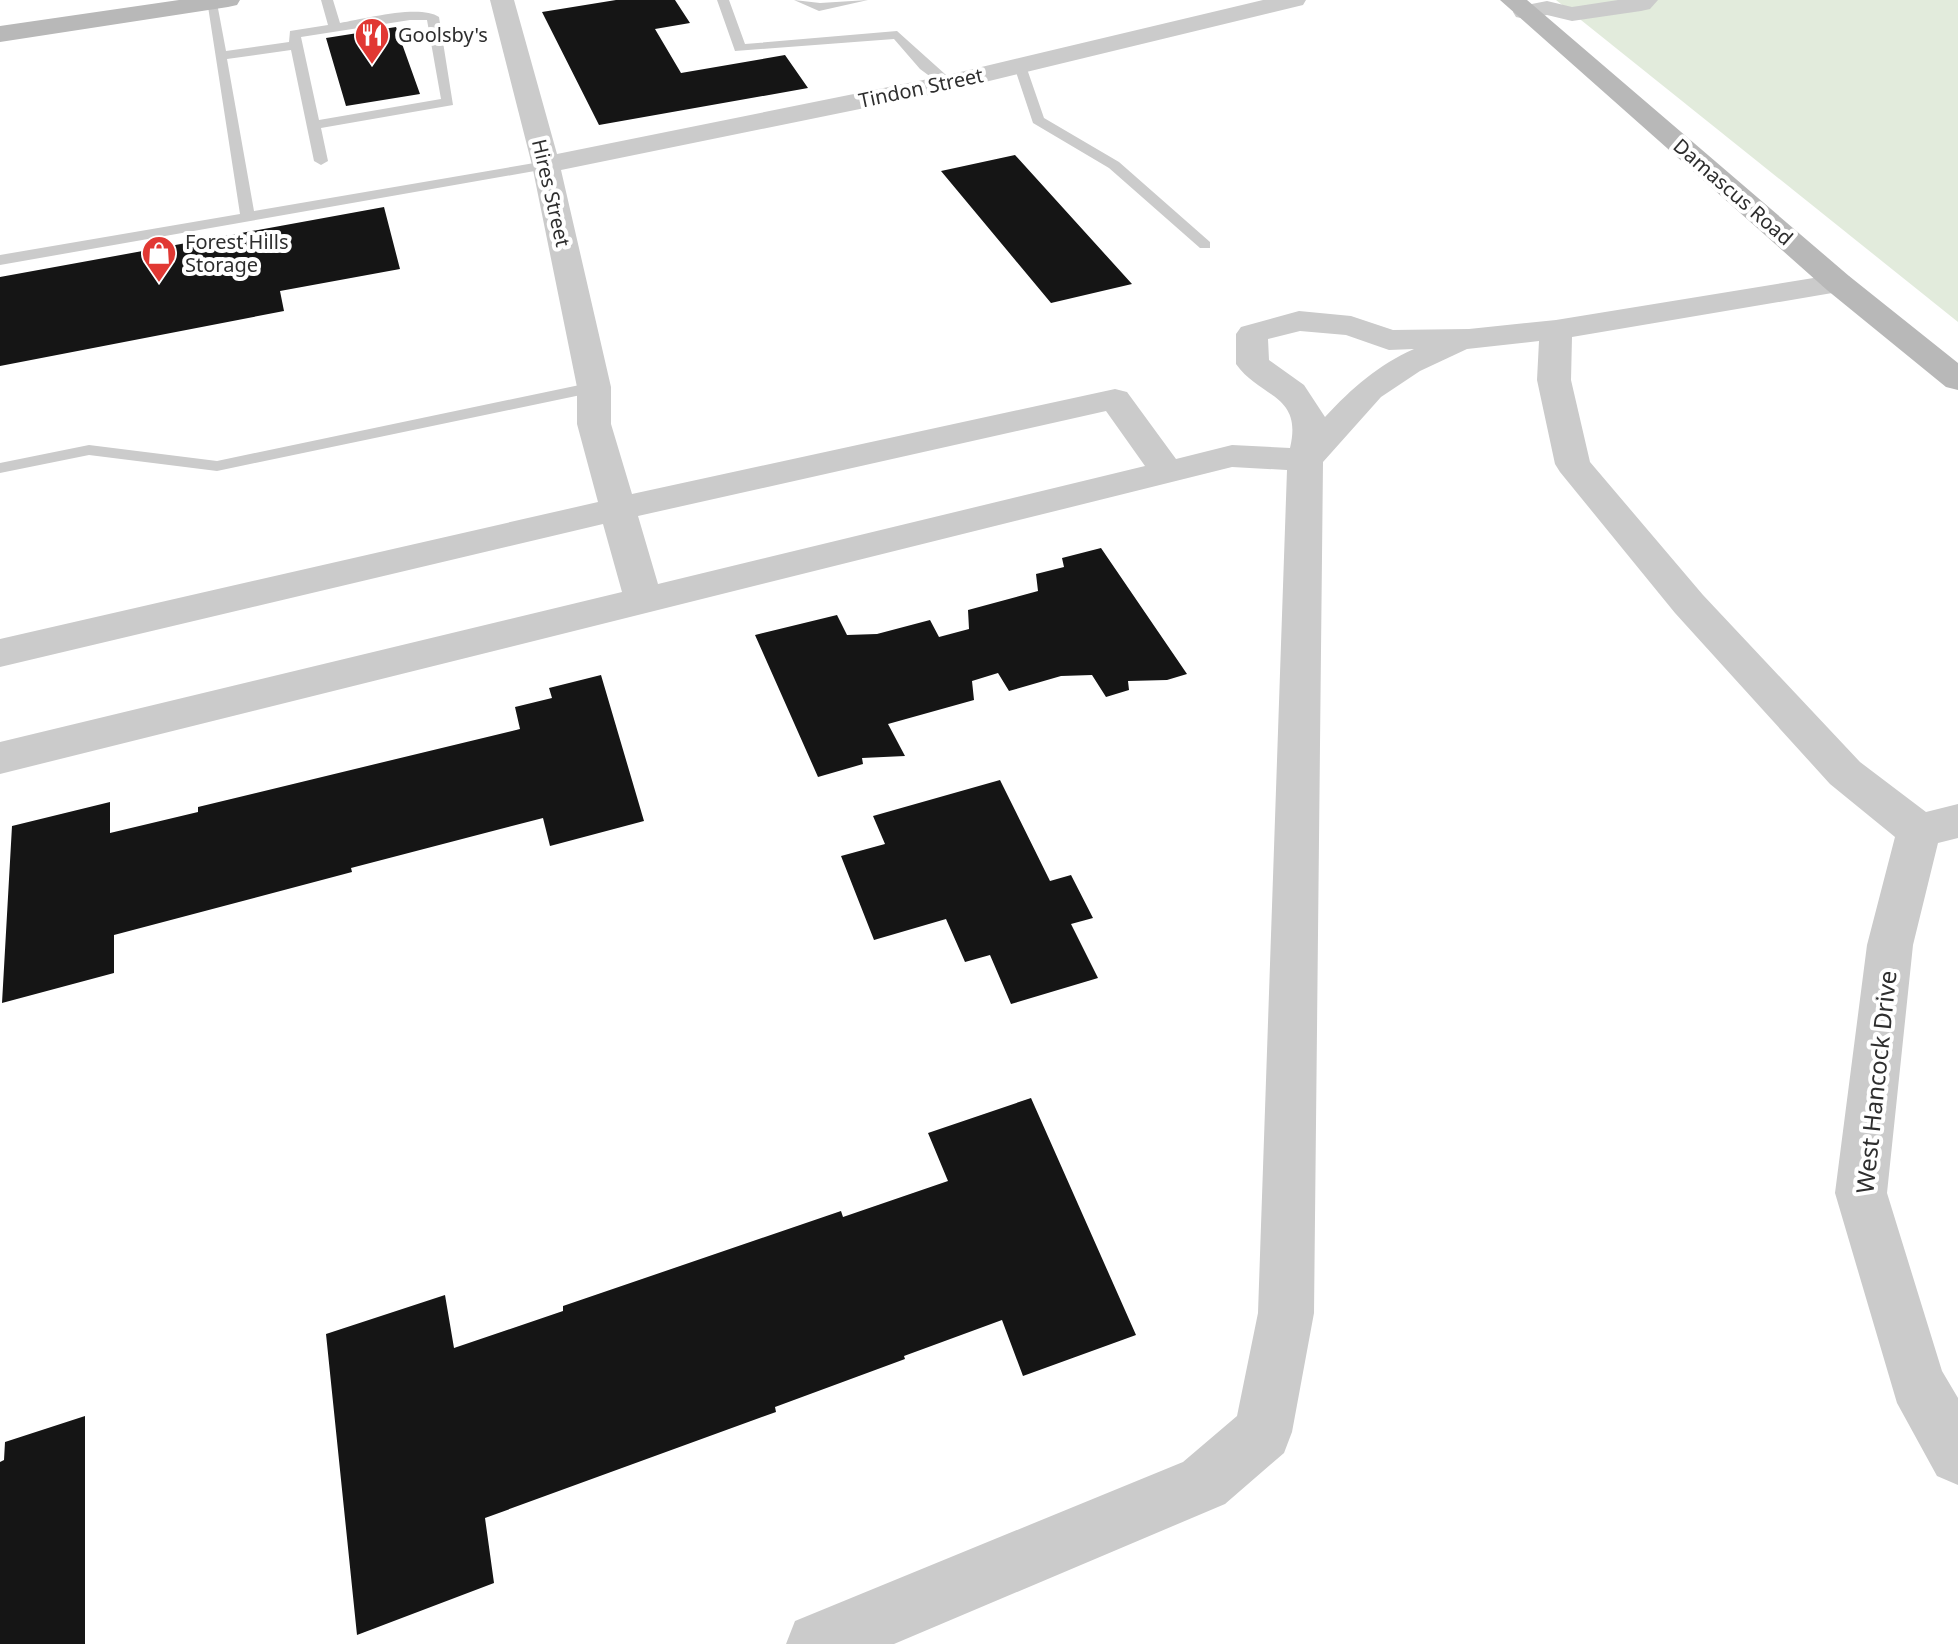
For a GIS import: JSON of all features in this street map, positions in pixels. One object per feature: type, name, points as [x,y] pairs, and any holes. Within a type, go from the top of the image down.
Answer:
[{"type":"street","name":"Hires Street","points":[[502,0],[546,165],[594,387],[594,424],[643,600]]},
{"type":"street","name":"Tindon Street","points":[[546,165],[948,83],[1294,0]]},
{"type":"street","points":[[1534,5],[1572,14],[1641,4],[1646,0]]},
{"type":"street","points":[[0,34],[220,1]]},
{"type":"street","name":"Damascus Road","points":[[1534,5],[1838,283],[1958,380]]},
{"type":"street","points":[[818,1644],[1204,1483],[1263,1432],[1286,1313],[1305,460],[1312,435],[1308,415],[1299,397],[1253,364],[1252,334],[1299,321],[1351,326],[1389,340],[1469,339],[1556,330],[1838,283]]},
{"type":"street","points":[[1556,330],[1554,380],[1573,464],[1689,604],[1845,773],[1939,826]]},
{"type":"street","points":[[1305,460],[1369,390],[1408,364],[1469,339]]},
{"type":"street","points":[[0,653],[617,509],[1115,399],[1167,472]]},
{"type":"street","points":[[0,758],[1232,456],[1305,460]]},
{"type":"street","name":"West Hancock Drive","points":[[1939,826],[1890,945],[1861,1193],[1917,1383],[1958,1455]]},
{"type":"lane","points":[[327,0],[335,27]]},
{"type":"lane","points":[[723,0],[740,48],[897,35],[925,66],[948,83]]},
{"type":"lane","points":[[800,0],[819,7],[862,0]]},
{"type":"lane","points":[[220,1],[220,56],[248,217]]},
{"type":"lane","points":[[313,125],[448,102],[433,17],[371,16],[335,27],[294,34],[313,125],[321,161]]},
{"type":"lane","points":[[220,56],[296,45]]},
{"type":"lane","points":[[1020,66],[1038,120],[1114,165],[1205,245]]},
{"type":"lane","points":[[0,260],[546,165]]},
{"type":"lane","points":[[0,468],[89,450],[217,466],[594,387]]},
{"type":"green space","points":[[1556,0],[1958,0],[1958,322]]},
{"type":"building","points":[[616,0],[675,0],[690,23],[655,29],[681,73],[785,55],[808,88],[599,125],[542,12]]},
{"type":"building","name":"Goolsby's","points":[[396,27],[420,94],[346,106],[326,38]]},
{"type":"building","points":[[1015,155],[1132,284],[1051,303],[941,171]]},
{"type":"building","name":"Forest Hills Storage","points":[[384,207],[400,269],[280,291],[284,311],[0,366],[0,277]]},
{"type":"building","points":[[1101,548],[1187,674],[1167,680],[1128,681],[1129,690],[1106,697],[1092,675],[1061,676],[1009,691],[998,673],[972,681],[974,700],[888,724],[905,756],[862,758],[863,764],[818,777],[755,635],[837,615],[847,635],[877,634],[930,620],[939,637],[969,629],[968,610],[1038,591],[1036,574],[1064,567],[1062,558]]},
{"type":"building","points":[[601,675],[644,821],[550,846],[543,818],[114,935],[114,973],[2,1003],[12,826],[110,802],[110,833],[198,812],[198,807],[520,729],[515,707],[552,698],[549,688]]},
{"type":"building","points":[[1000,780],[1050,881],[1071,875],[1093,918],[1071,924],[1098,978],[1011,1004],[990,955],[965,962],[946,919],[874,940],[841,856],[885,844],[873,816]]},
{"type":"building","points":[[1031,1098],[1136,1335],[1023,1376],[1002,1320],[904,1356],[905,1359],[775,1407],[776,1412],[485,1518],[494,1583],[357,1635],[326,1334],[445,1295],[454,1348],[563,1311],[563,1306],[841,1211],[843,1217],[948,1181],[928,1133]]},
{"type":"building","points":[[85,1416],[85,1644],[0,1644],[0,1462],[4,1460],[5,1442]]},
{"type":"place","name":"Goolsby's","points":[[372,66]]},
{"type":"place","name":"Forest Hills Storage","points":[[159,284]]}]
